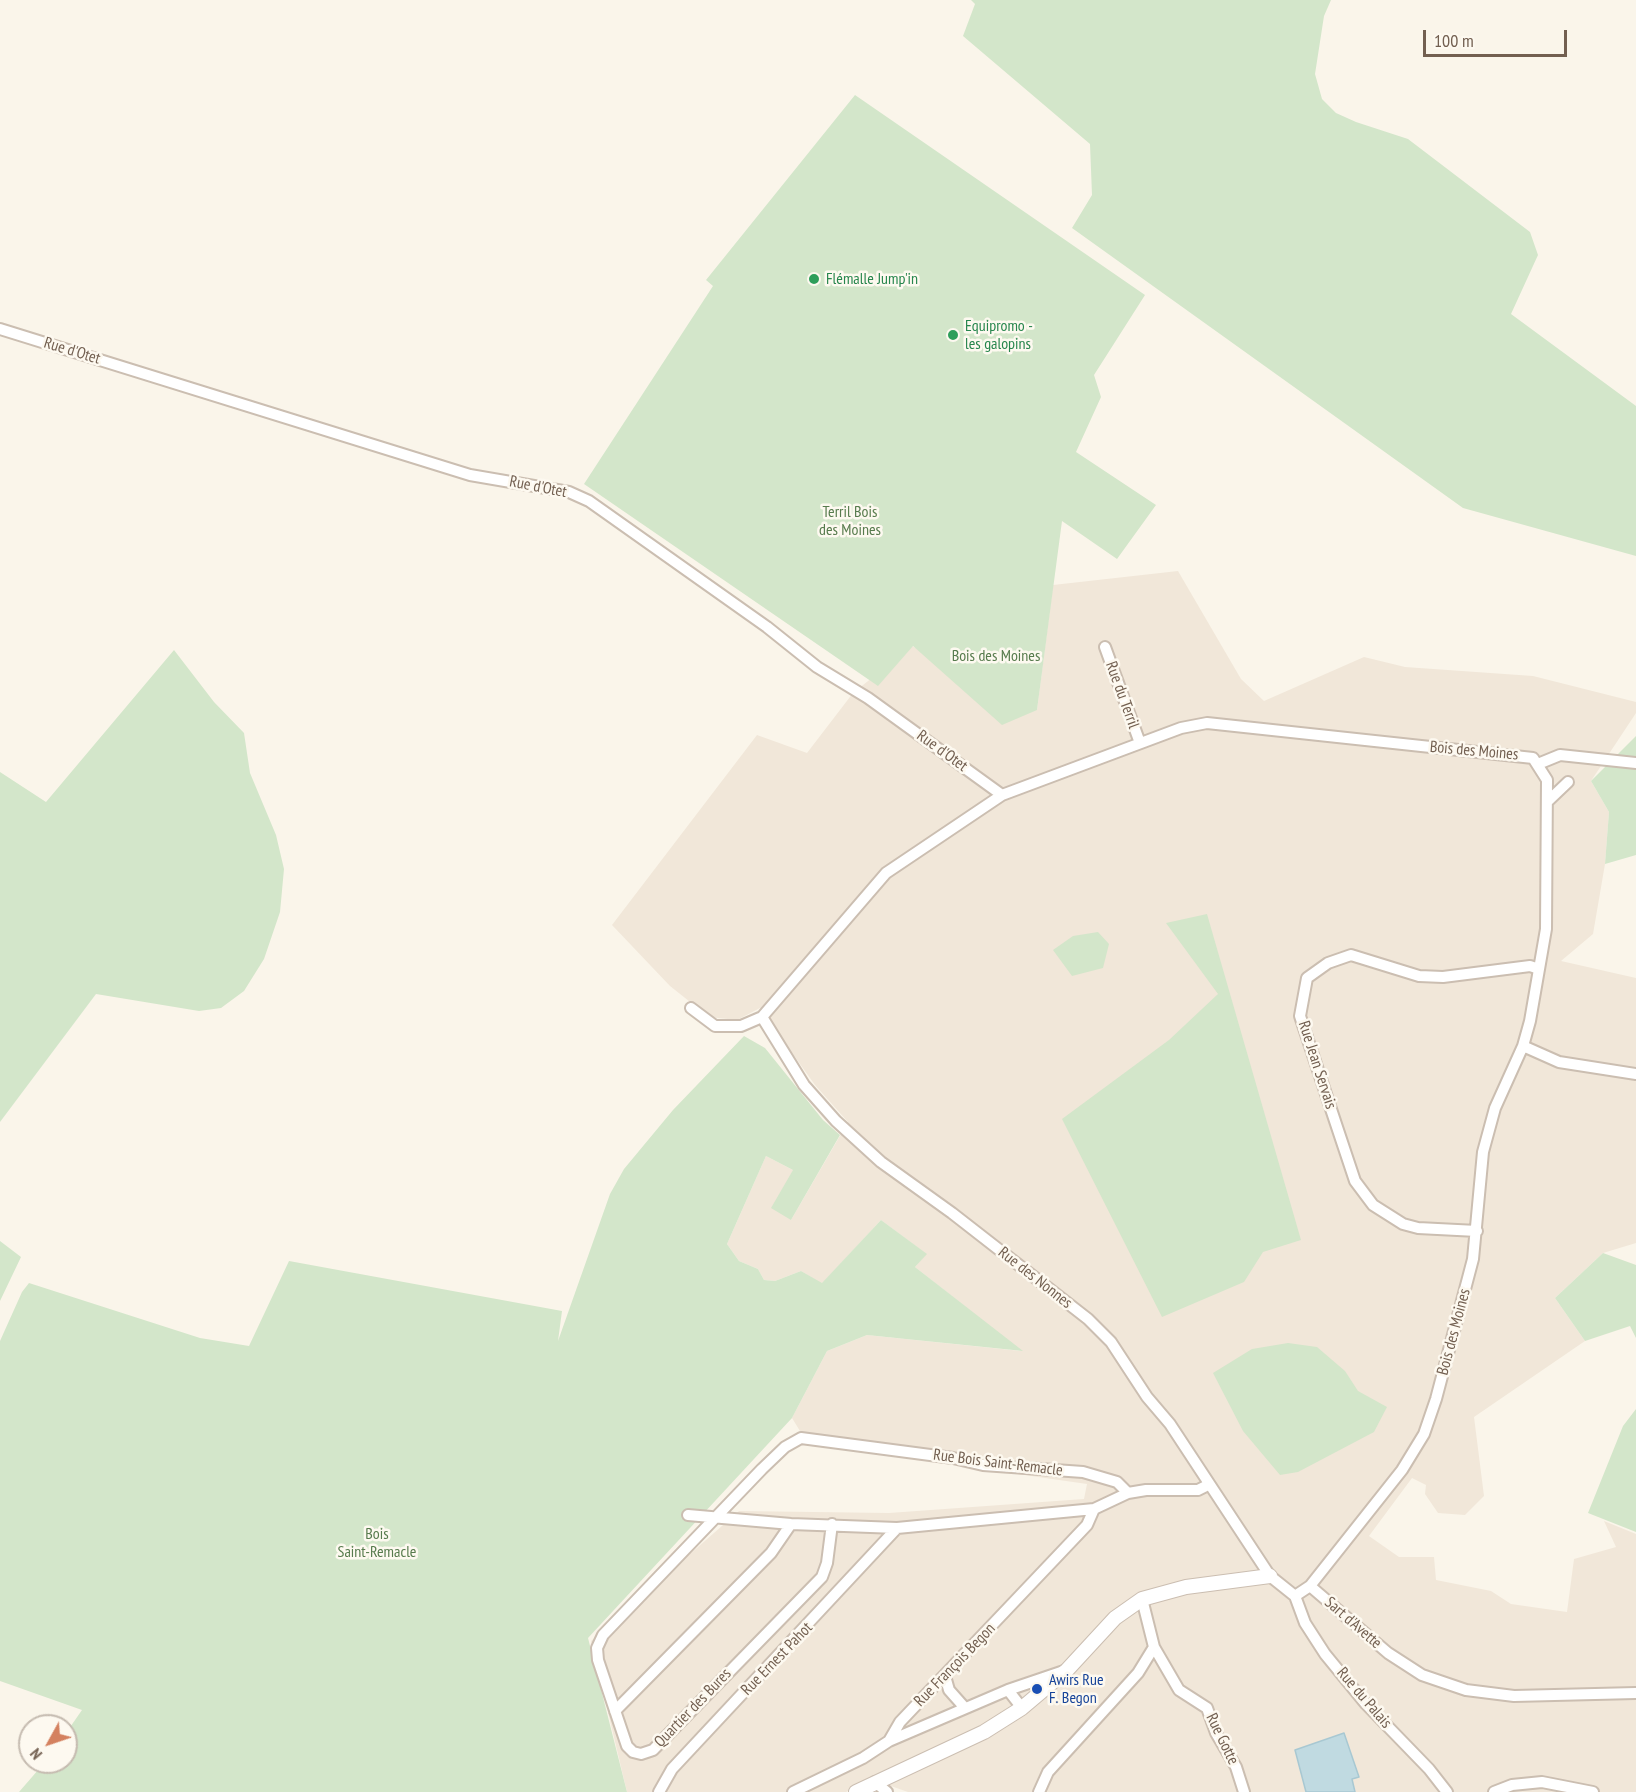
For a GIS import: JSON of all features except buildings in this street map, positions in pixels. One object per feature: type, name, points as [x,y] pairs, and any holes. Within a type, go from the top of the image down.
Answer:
[{"type":"street","name":"Rue d'Otet","points":[[0,329],[470,475],[569,492],[608,514],[767,627],[818,667],[868,698],[1002,795]]},
{"type":"street","name":"Rue du Terril","points":[[1105,647],[1140,743]]},
{"type":"street","name":"Bois des Moines","points":[[762,1017],[886,873],[1002,795],[1181,728],[1207,723],[1521,754],[1533,758],[1547,780],[1545,929],[1523,1046],[1487,1133],[1483,1152],[1477,1231],[1465,1291],[1424,1434],[1402,1470],[1310,1586]]},
{"type":"street","points":[[1538,764],[1560,755],[1636,763]]},
{"type":"street","points":[[1547,802],[1568,782]]},
{"type":"street","name":"Rue Jean Servais","points":[[1477,1231],[1418,1228],[1403,1224],[1373,1205],[1355,1181],[1300,1016],[1307,978],[1328,963],[1351,955],[1427,976],[1443,977],[1530,966],[1539,969]]},
{"type":"street","points":[[691,1008],[715,1026],[741,1026],[762,1017]]},
{"type":"street","name":"Rue des Nonnes","points":[[762,1017],[804,1085],[836,1121],[880,1162],[952,1213],[1089,1319],[1111,1342],[1147,1398],[1170,1424],[1270,1576]]},
{"type":"street","points":[[1523,1046],[1559,1062],[1636,1074]]},
{"type":"street","name":"Rue Bois Saint-Remacle","points":[[785,1447],[801,1438],[1010,1468],[1083,1472],[1117,1482],[1128,1493]]},
{"type":"street","name":"Quartier des Bures","points":[[785,1447],[603,1635],[597,1648],[598,1660],[627,1746],[633,1752],[640,1754],[653,1750],[822,1577],[827,1563],[831,1524]]},
{"type":"street","points":[[688,1515],[791,1524],[897,1528],[1094,1509],[1128,1493],[1146,1490],[1198,1490],[1208,1485]]},
{"type":"street","name":"Rue François Begon","points":[[793,1792],[863,1758],[889,1741],[900,1722],[1087,1525],[1094,1509]]},
{"type":"street","points":[[615,1711],[771,1552],[791,1524]]},
{"type":"street","name":"Rue Ernest Pahot","points":[[659,1792],[672,1769],[819,1615],[897,1528]]},
{"type":"street","points":[[856,1792],[984,1732],[1022,1708],[1067,1670],[1115,1618],[1142,1599],[1186,1587],[1270,1576],[1295,1596]]},
{"type":"street","name":"Sart d'Avette","points":[[1295,1596],[1310,1586],[1388,1653],[1422,1675],[1466,1690],[1514,1696],[1636,1693]]},
{"type":"street","name":"Rue du Palais","points":[[1295,1596],[1305,1623],[1326,1654],[1366,1704],[1430,1768],[1447,1792]]},
{"type":"street","name":"Rue Gotte","points":[[1142,1599],[1154,1647],[1179,1690],[1207,1708],[1216,1733],[1236,1767],[1244,1792]]},
{"type":"street","points":[[1039,1792],[1048,1772],[1138,1673],[1154,1647]]},
{"type":"street","points":[[889,1741],[1008,1690],[1067,1670]]},
{"type":"street","points":[[945,1676],[949,1690],[965,1708]]},
{"type":"street","points":[[1008,1690],[1022,1708]]},
{"type":"street","points":[[876,1782],[887,1792]]},
{"type":"street","points":[[1494,1792],[1512,1785],[1542,1782],[1593,1792]]},
{"type":"shaded area","points":[[1178,571],[1241,679],[1264,701],[1364,657],[1405,667],[1533,676],[1636,702],[1636,713],[1591,781],[1609,812],[1605,864],[1593,934],[1561,961],[1636,978],[1636,1243],[1603,1253],[1555,1298],[1585,1341],[1474,1417],[1484,1496],[1465,1515],[1438,1513],[1425,1494],[1426,1485],[1412,1478],[1369,1536],[1399,1557],[1434,1557],[1436,1580],[1491,1591],[1511,1604],[1567,1612],[1574,1559],[1616,1547],[1604,1521],[1636,1534],[1636,1792],[908,1792],[871,1779],[846,1792],[627,1792],[591,1641],[739,1511],[889,1513],[1084,1499],[1087,1484],[808,1444],[792,1418],[827,1351],[867,1335],[1021,1351],[915,1267],[926,1254],[881,1220],[822,1284],[801,1271],[775,1281],[764,1280],[758,1269],[739,1261],[727,1244],[766,1156],[793,1170],[791,1220],[848,1122],[815,1085],[760,1008],[737,1020],[709,1017],[670,986],[612,925],[757,735],[807,753],[853,693],[912,646],[1037,710],[1053,585]]},
{"type":"green space","points":[[971,0],[1331,0],[1324,16],[1315,74],[1322,99],[1336,113],[1408,139],[1530,232],[1538,255],[1511,314],[1636,406],[1636,556],[1463,508],[1072,228],[1092,195],[1090,144],[963,36],[975,4]]},
{"type":"green space","name":"Terril Bois des Moines","points":[[855,95],[1145,295],[1094,375],[1101,397],[1076,452],[1156,505],[1117,559],[1062,521],[1037,710],[1002,725],[913,646],[878,686],[584,484],[713,286],[706,280]]},
{"type":"green space","points":[[174,650],[214,702],[244,733],[250,773],[276,835],[284,869],[280,912],[264,959],[244,991],[221,1008],[199,1011],[96,994],[0,1122],[0,772],[46,802]]},
{"type":"green space","points":[[1636,736],[1636,855],[1605,864],[1609,812],[1591,781]]},
{"type":"green space","points":[[1207,914],[1301,1240],[1263,1252],[1244,1282],[1162,1317],[1062,1119],[1169,1040],[1218,994],[1166,923]]},
{"type":"green space","points":[[1098,932],[1109,944],[1103,968],[1072,976],[1053,950],[1073,936]]},
{"type":"green space","name":"Bois Saint-Remacle","points":[[744,1036],[765,1048],[823,1120],[840,1135],[791,1220],[771,1208],[793,1170],[766,1156],[727,1244],[739,1261],[758,1269],[764,1280],[775,1281],[801,1271],[822,1283],[881,1220],[927,1254],[915,1267],[1023,1351],[867,1335],[827,1351],[792,1418],[588,1638],[627,1792],[19,1792],[35,1774],[78,1774],[78,1716],[82,1710],[0,1681],[0,1341],[22,1292],[29,1283],[200,1338],[249,1346],[289,1261],[562,1311],[558,1341],[610,1194],[624,1169],[673,1110]]},
{"type":"green space","points":[[0,1241],[21,1257],[0,1301]]},
{"type":"green space","points":[[1603,1253],[1636,1265],[1636,1338],[1630,1326],[1585,1341],[1555,1298]]},
{"type":"green space","points":[[1288,1343],[1317,1347],[1345,1371],[1358,1391],[1387,1407],[1374,1432],[1298,1472],[1280,1475],[1243,1431],[1213,1373],[1252,1349]]},
{"type":"green space","points":[[1636,1409],[1636,1532],[1588,1513],[1623,1426]]},
{"type":"water","points":[[1344,1733],[1359,1777],[1352,1779],[1355,1792],[1306,1792],[1295,1750]]},
{"type":"place","name":"Flémalle Jump'in","points":[[814,279]]},
{"type":"place","name":"Equipromo - les galopins","points":[[953,335]]},
{"type":"place","name":"Awirs Rue F. Begon","points":[[1037,1689]]}]
